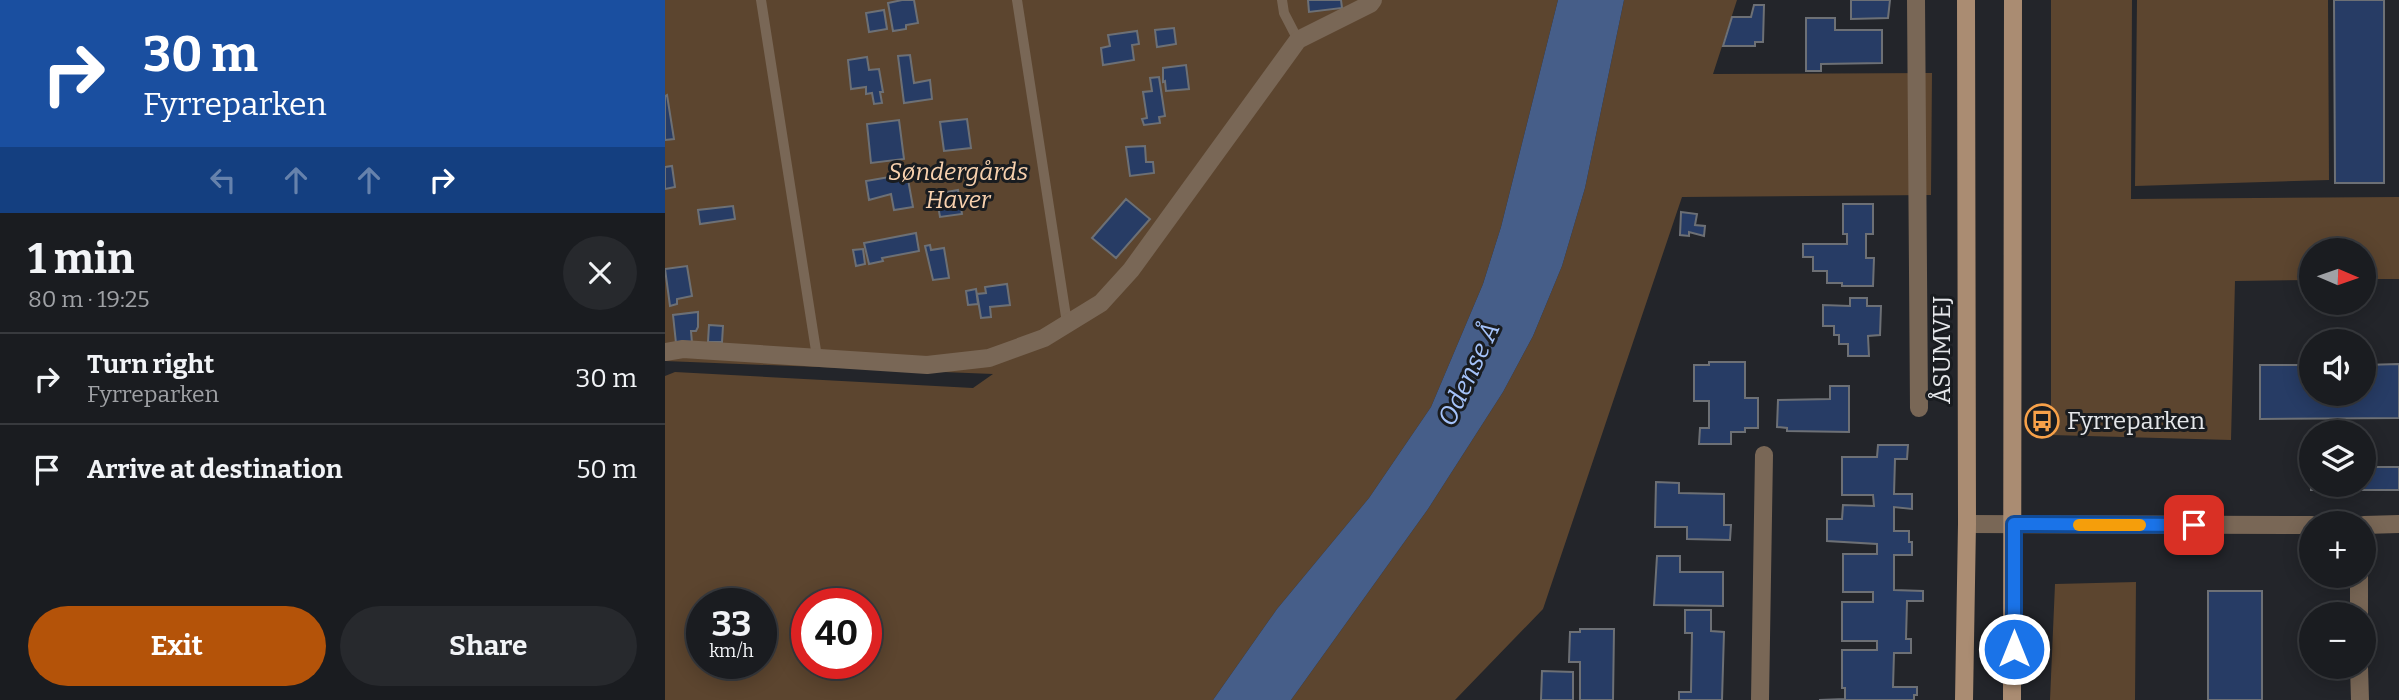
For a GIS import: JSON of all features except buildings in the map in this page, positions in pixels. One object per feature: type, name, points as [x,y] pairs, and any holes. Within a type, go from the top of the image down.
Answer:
[{"type":"street","points":[[665,352],[683,349],[927,365],[989,358],[1044,338],[1101,303],[1131,270],[1298,40],[1370,4],[1373,0]]},
{"type":"street","name":"ÅSUMVEJ","points":[[1916,0],[1919,408]]},
{"type":"street","name":"ÅSUMVEJ","points":[[1964,700],[1967,524],[1966,0]]},
{"type":"street","points":[[2012,700],[2013,0]]},
{"type":"street","points":[[1760,700],[1764,455]]},
{"type":"street","points":[[1967,524],[2299,525]]},
{"type":"street","points":[[2376,525],[2399,524]]},
{"type":"street","points":[[2359,679],[2360,700]]},
{"type":"lane","points":[[761,0],[817,357]]},
{"type":"lane","points":[[1017,0],[1067,323]]},
{"type":"lane","points":[[1282,0],[1284,13],[1298,40]]},
{"type":"green space","name":"Søndergårds Haver","points":[[665,0],[1558,0],[1501,227],[1483,284],[1431,407],[1369,498],[1277,609],[1213,700],[665,700],[665,376],[675,372],[973,388],[993,374],[665,361]]},
{"type":"green space","points":[[1624,0],[1737,0],[1713,74],[1932,73],[1931,195],[1682,197],[1543,609],[1455,700],[1291,700],[1428,509],[1503,392],[1533,336],[1562,266],[1585,188]]},
{"type":"green space","points":[[2051,0],[2132,0],[2131,199],[2399,197],[2399,279],[2377,279],[2377,238],[2299,238],[2299,280],[2235,281],[2231,440],[2051,435]]},
{"type":"green space","points":[[2137,0],[2328,0],[2329,180],[2135,186]]},
{"type":"green space","points":[[2136,582],[2135,700],[2050,700],[2055,584]]},
{"type":"water","name":"Odense Å","points":[[1558,0],[1624,0],[1585,188],[1562,266],[1533,336],[1503,392],[1428,509],[1291,700],[1213,700],[1277,609],[1369,498],[1431,407],[1483,284],[1501,227]]},
{"type":"slow traffic","points":[[2079,525],[2140,525]]},
{"type":"place","name":"Fyrreparken","points":[[2042,421]]},
{"type":"route","points":[[2014,649],[2014,524],[2194,525]]}]
